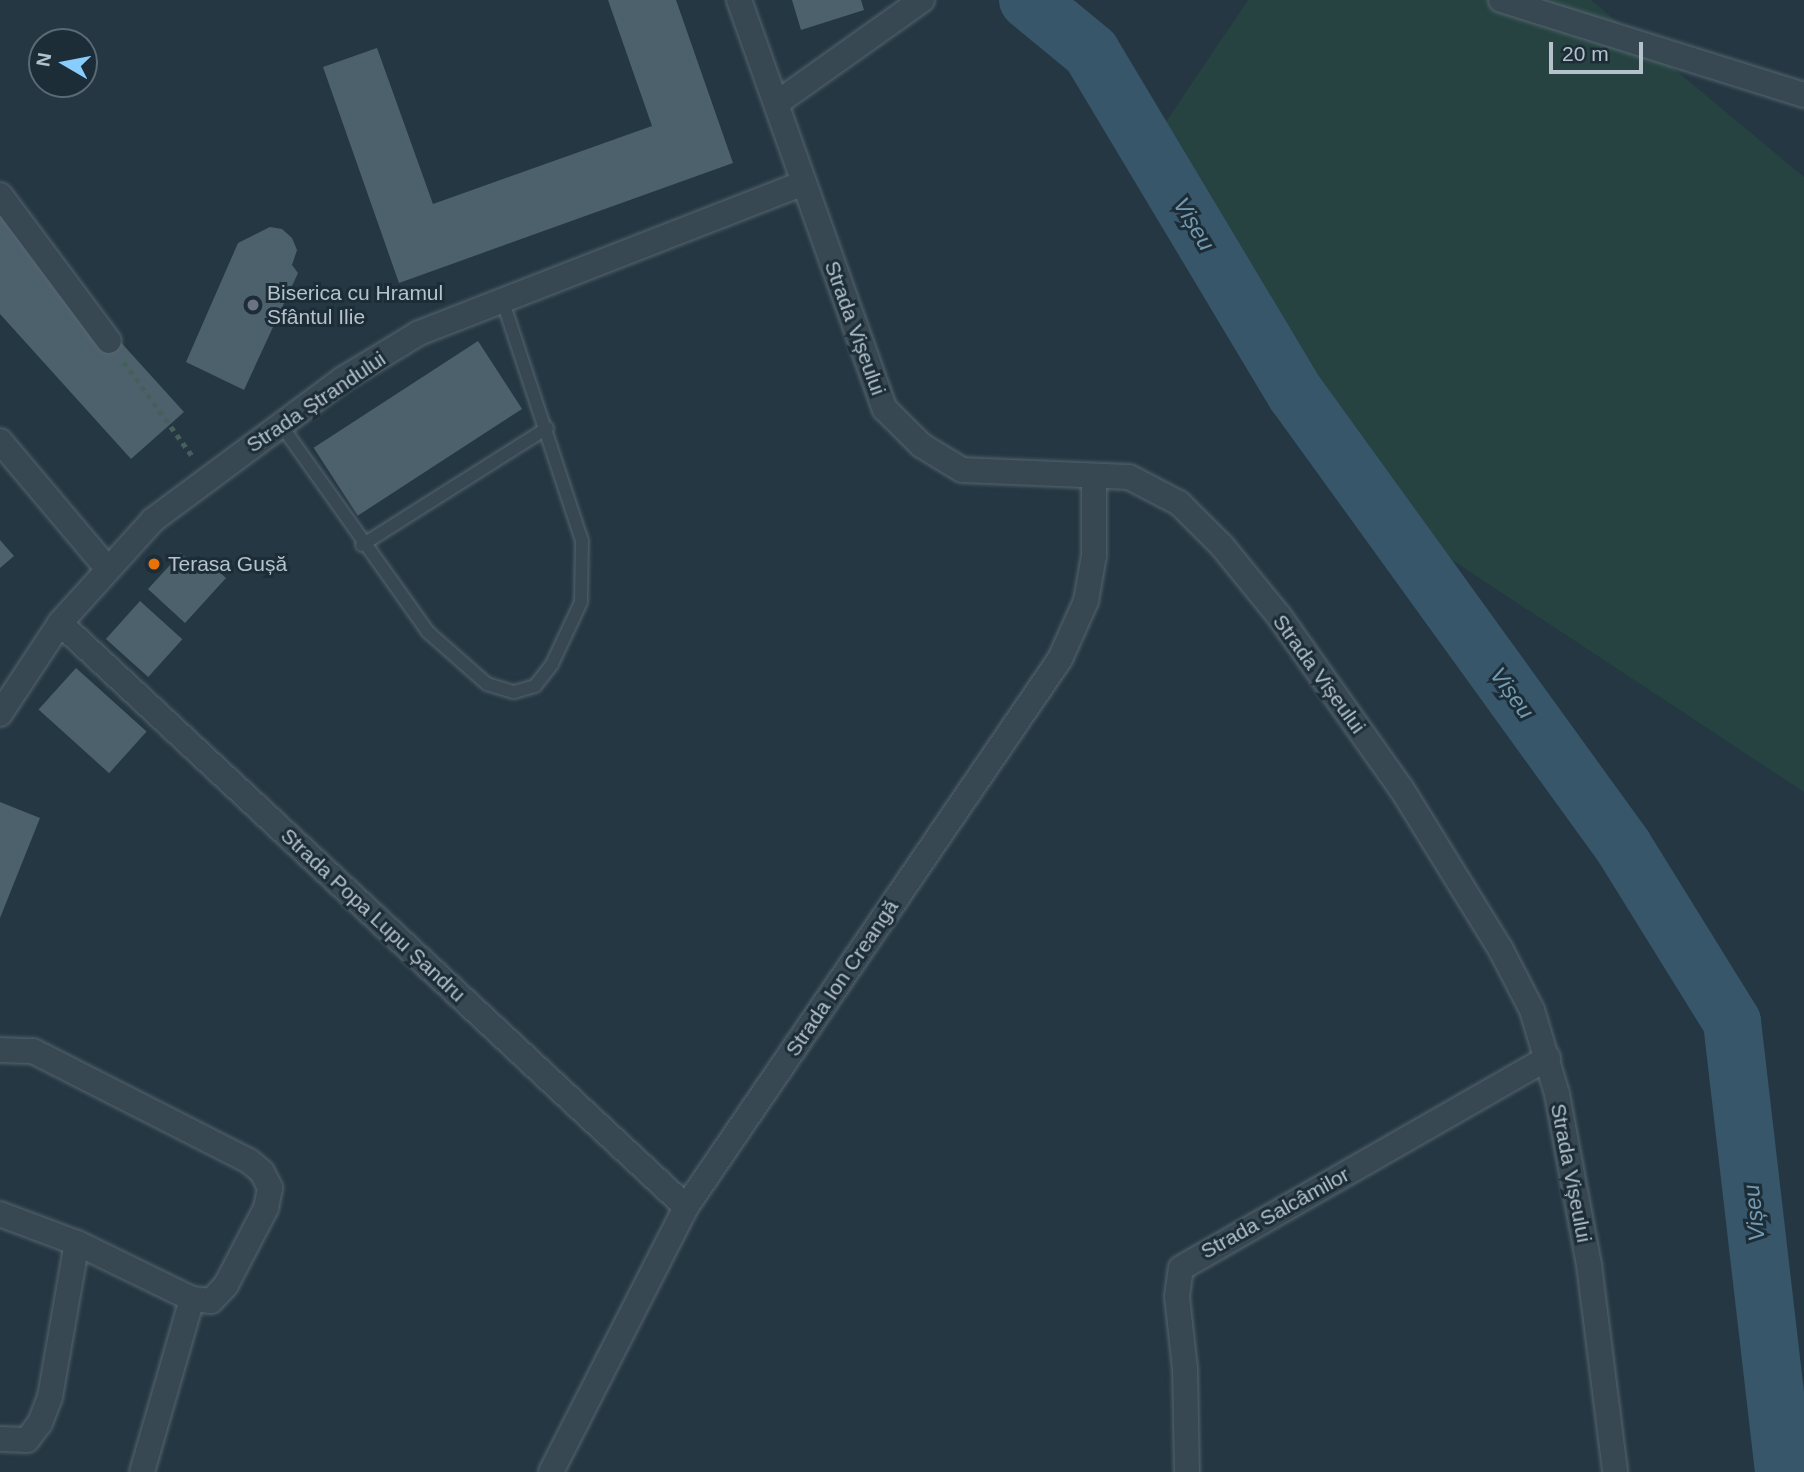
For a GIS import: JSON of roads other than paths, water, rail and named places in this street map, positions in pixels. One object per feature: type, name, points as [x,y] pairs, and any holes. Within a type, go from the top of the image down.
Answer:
[{"type":"street","name":"Strada Vișeului","points":[[739,0],[776,103],[801,184],[885,409],[921,445],[962,470],[1129,477],[1179,503],[1222,546],[1279,616],[1401,788],[1483,921],[1532,1010],[1548,1058],[1589,1265],[1615,1472]]},
{"type":"street","points":[[1501,0],[1804,95]]},
{"type":"street","points":[[776,103],[906,6]]},
{"type":"street","name":"Strada Ștrandului","points":[[0,714],[60,623],[153,520],[207,477],[343,379],[419,334],[502,299],[801,184]]},
{"type":"street","points":[[0,195],[109,341]]},
{"type":"street","points":[[0,441],[107,568]]},
{"type":"street","name":"Strada Ion Creangă","points":[[551,1472],[687,1207],[1060,659],[1086,601],[1094,555],[1094,477]]},
{"type":"street","name":"Strada Popa Lupu Șandru","points":[[60,623],[687,1207]]},
{"type":"street","points":[[0,1050],[33,1051],[249,1161],[262,1172],[270,1188],[266,1208],[226,1286],[211,1301],[192,1299],[77,1243],[0,1214]]},
{"type":"street","name":"Strada Salcâmilor","points":[[1186,1472],[1185,1369],[1177,1296],[1181,1268],[1548,1058]]},
{"type":"street","points":[[0,1439],[27,1440],[40,1423],[50,1397],[77,1243]]},
{"type":"street","points":[[142,1472],[192,1299]]},
{"type":"lane","points":[[281,425],[362,545],[428,632],[455,659],[487,684],[514,692],[535,686],[572,626],[583,577],[582,541],[547,428],[502,299]]},
{"type":"lane","points":[[362,545],[547,428]]},
{"type":"waterway","name":"Vișeu","points":[[1028,0],[1091,52],[1296,394],[1623,846],[1732,1022],[1784,1472]]},
{"type":"place","name":"Biserica cu Hramul Sfântul Ilie","points":[[253,305]]},
{"type":"place","name":"Terasa Gușă","points":[[154,564]]}]
